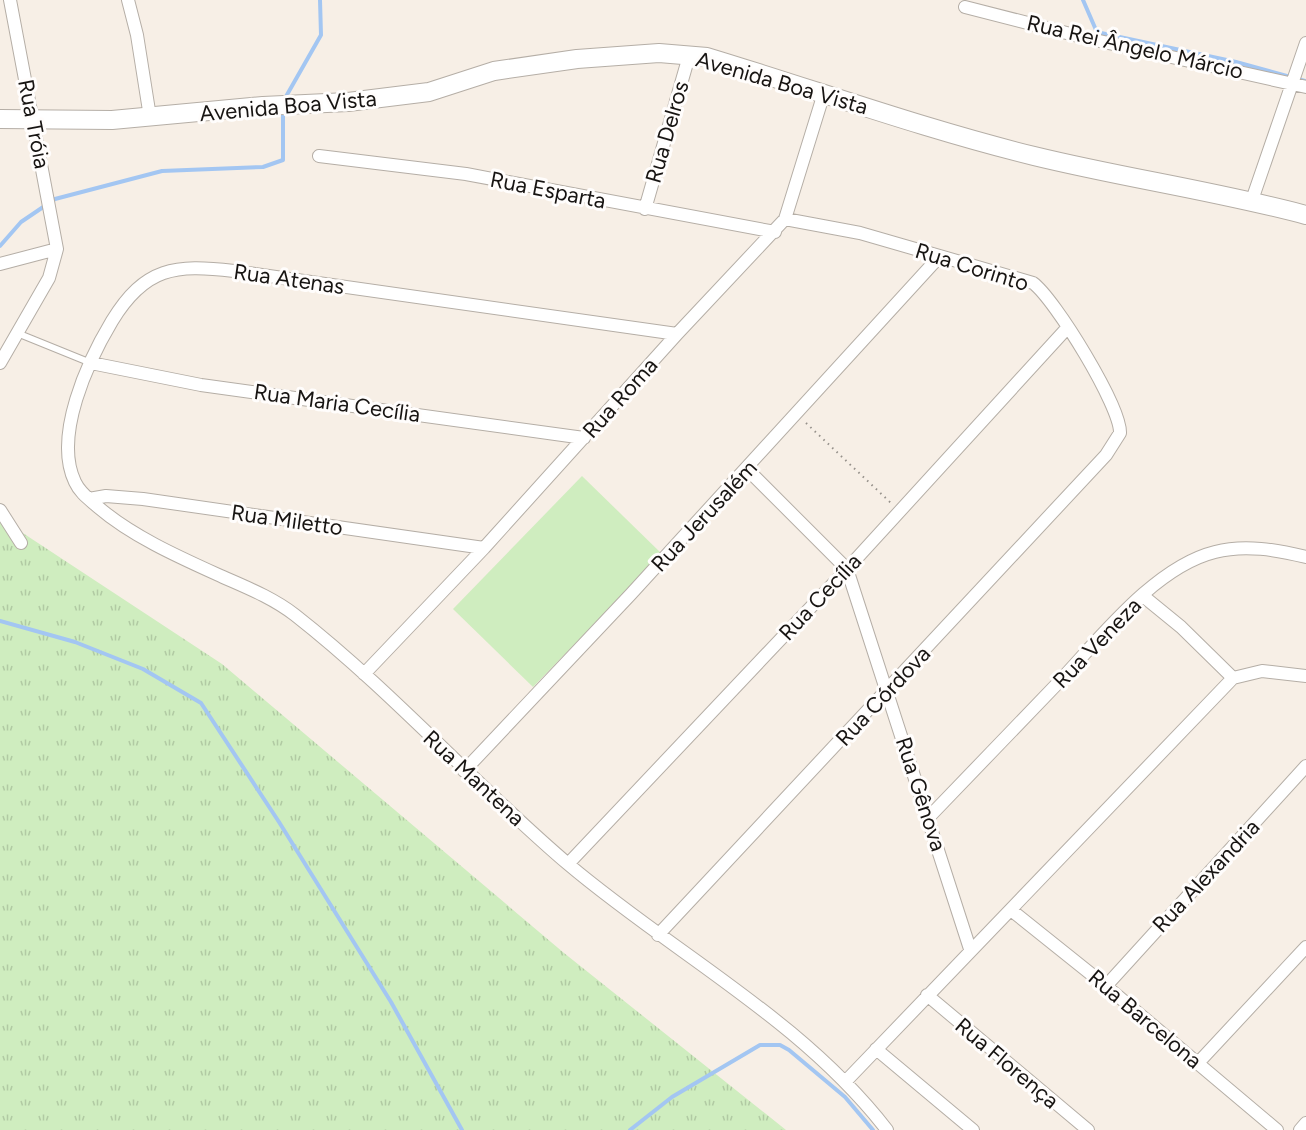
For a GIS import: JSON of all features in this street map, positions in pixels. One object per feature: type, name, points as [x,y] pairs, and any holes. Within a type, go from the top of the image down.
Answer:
[{"type":"street","name":"Rua Tróia","points":[[10,0],[57,249]]},
{"type":"street","points":[[128,0],[137,35],[150,117]]},
{"type":"street","name":"Rua Rei Ângelo Márcio","points":[[965,7],[1086,38],[1306,87]]},
{"type":"street","points":[[1252,200],[1306,43]]},
{"type":"street","name":"Avenida Boa Vista","points":[[0,119],[112,120],[263,106],[399,97],[442,89],[511,68],[651,53],[707,57],[911,122],[1027,154],[1252,200],[1306,215]]},
{"type":"street","name":"Rua Delros","points":[[645,209],[689,56]]},
{"type":"street","name":"Rua Roma","points":[[364,674],[484,548],[677,334],[775,232],[785,219],[824,93]]},
{"type":"street","name":"Rua Esparta","points":[[319,156],[466,174],[775,232]]},
{"type":"street","name":"Rua Corinto","points":[[785,219],[860,233],[1034,283],[1053,302],[1118,418],[1120,433],[1106,455]]},
{"type":"street","points":[[0,264],[57,249],[51,272],[0,363]]},
{"type":"street","name":"Rua Jerusalém","points":[[464,771],[747,469],[939,257]]},
{"type":"street","name":"Rua Atenas","points":[[89,499],[80,490],[72,475],[69,442],[74,408],[91,363],[112,320],[133,292],[158,273],[184,267],[234,271],[677,334]]},
{"type":"street","name":"Rua Cecília","points":[[568,864],[847,569],[1068,327]]},
{"type":"street","name":"Rua Maria Cecília","points":[[91,363],[201,385],[584,438]]},
{"type":"street","name":"Rua Córdova","points":[[658,935],[1106,455]]},
{"type":"street","name":"Rua Gênova","points":[[747,469],[847,569],[970,949]]},
{"type":"street","name":"Rua Miletto","points":[[89,499],[106,496],[143,499],[484,548]]},
{"type":"street","name":"Rua Mantena","points":[[89,499],[136,533],[195,565],[276,602],[364,674],[464,771],[568,864],[658,935],[761,1007],[846,1081],[887,1130]]},
{"type":"street","points":[[0,510],[21,543]]},
{"type":"street","name":"Rua Veneza","points":[[929,817],[1143,596],[1179,567],[1215,552],[1242,548],[1278,550],[1306,557]]},
{"type":"street","points":[[1143,596],[1181,627],[1233,678]]},
{"type":"street","points":[[846,1081],[970,949],[1011,910],[1233,678],[1262,671],[1306,676]]},
{"type":"street","name":"Rua Alexandria","points":[[1106,986],[1306,766]]},
{"type":"street","name":"Rua Barcelona","points":[[1011,910],[1106,986],[1277,1130]]},
{"type":"street","points":[[1198,1063],[1306,947]]},
{"type":"street","name":"Rua Florença","points":[[927,995],[1088,1130]]},
{"type":"street","points":[[876,1049],[973,1130]]},
{"type":"street","points":[[1300,1130],[1306,1123]]},
{"type":"lane","points":[[17,333],[91,363]]},
{"type":"path","points":[[796,414],[900,511]]},
{"type":"green space","points":[[582,476],[662,554],[533,687],[453,609]]},
{"type":"green space","points":[[0,518],[222,664],[564,953],[786,1130],[0,1130]]},
{"type":"waterway","points":[[284,100],[321,35],[320,0]]},
{"type":"waterway","points":[[1083,0],[1096,30],[1101,33],[1236,62],[1305,81]]},
{"type":"waterway","points":[[0,246],[21,222],[55,199],[162,171],[263,167],[283,160],[283,110]]},
{"type":"waterway","points":[[0,621],[75,642],[143,669],[201,703],[279,822],[391,1002],[462,1130]]},
{"type":"waterway","points":[[630,1130],[672,1097],[760,1045],[780,1045],[789,1050],[845,1097],[873,1130]]}]
